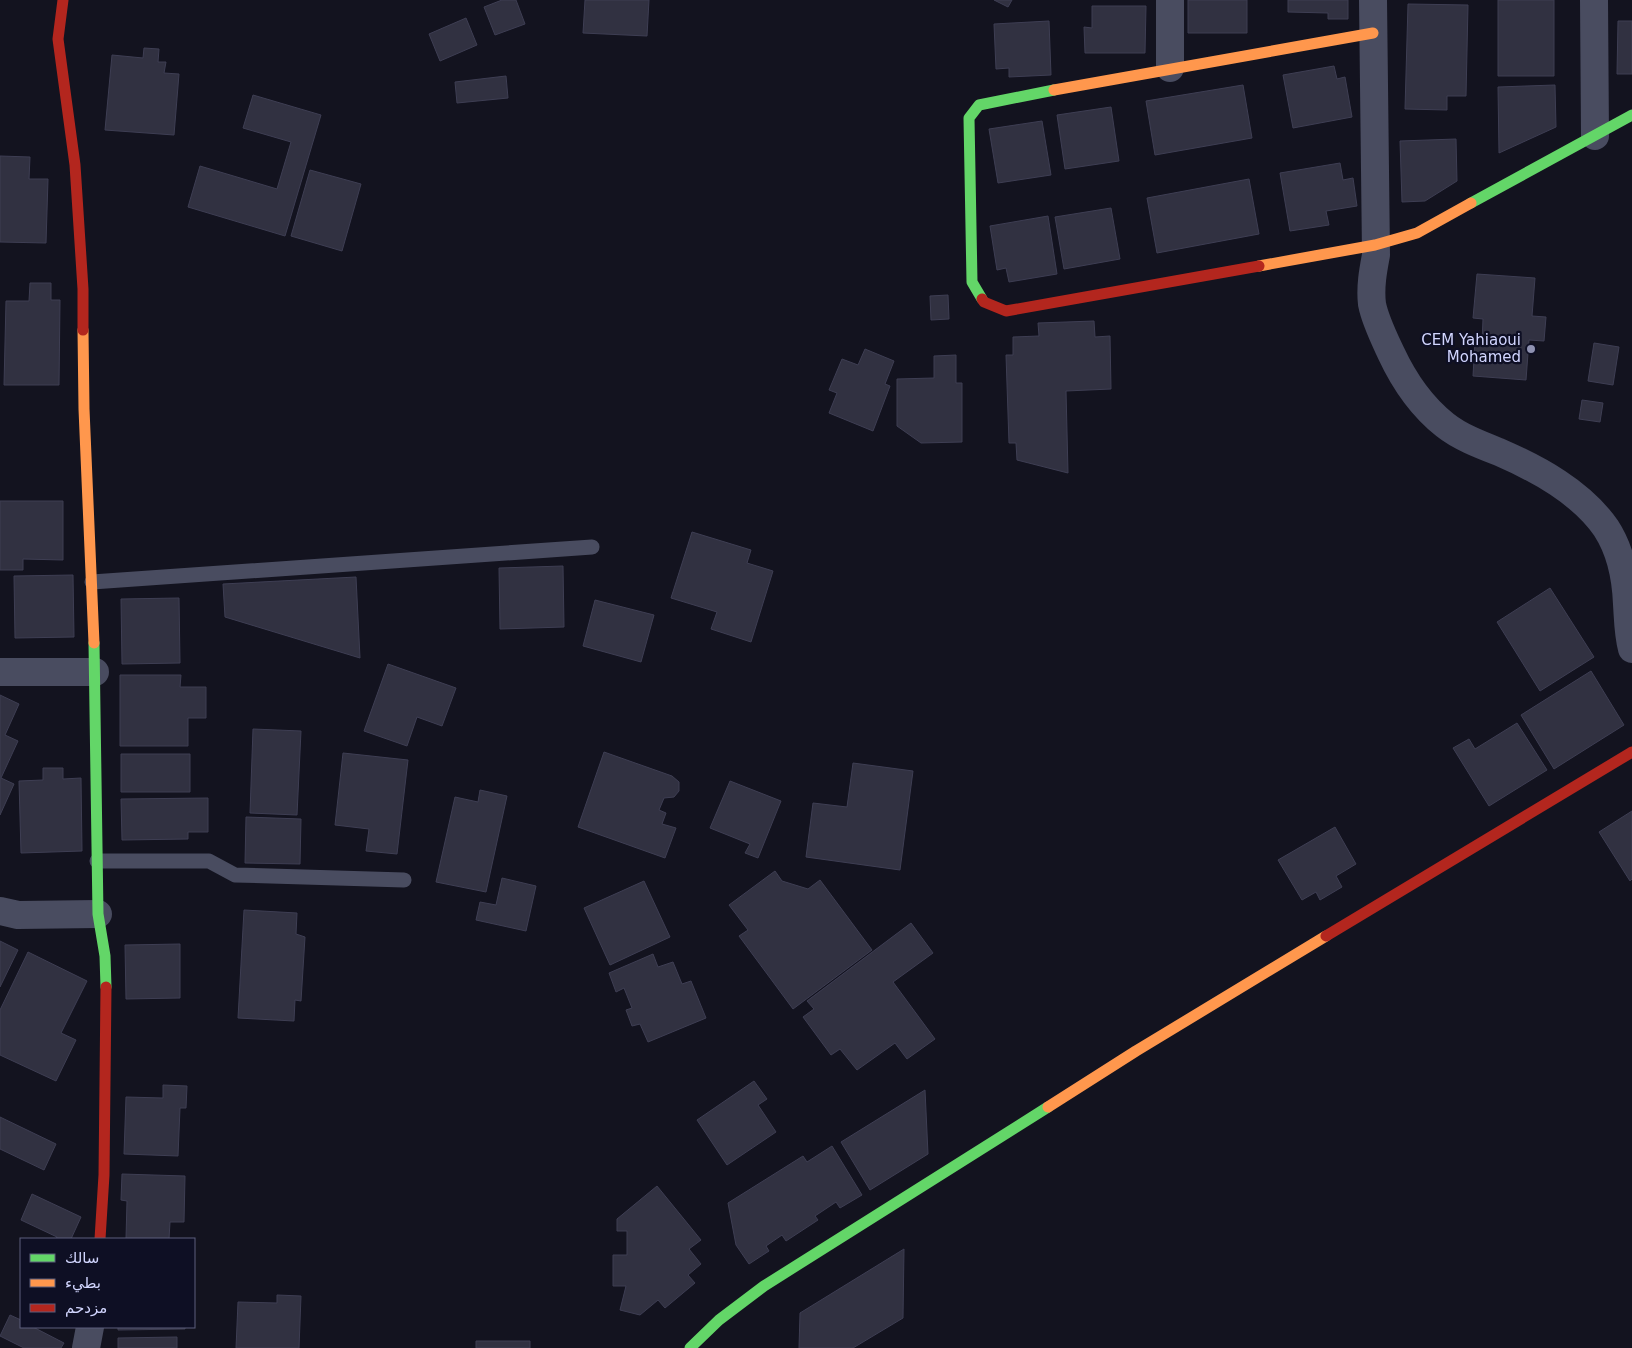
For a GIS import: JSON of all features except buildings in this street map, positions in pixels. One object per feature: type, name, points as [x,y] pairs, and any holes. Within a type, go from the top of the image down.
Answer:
[{"type":"street","points":[[63,0],[58,39],[75,165],[83,289],[84,409],[95,672],[98,914],[105,956],[107,1010],[104,1175],[100,1238]]},
{"type":"street","points":[[1170,0],[1170,68]]},
{"type":"street","points":[[1373,0],[1376,255],[1372,281],[1372,305],[1384,337],[1399,369],[1419,402],[1446,426],[1472,441],[1508,456],[1547,476],[1587,505],[1606,529],[1621,559],[1627,602],[1628,636],[1632,649]]},
{"type":"street","points":[[1594,0],[1595,136]]},
{"type":"street","points":[[1373,33],[1170,68],[998,100],[979,106],[968,118],[972,282],[984,302],[1006,311],[1375,245],[1417,232],[1632,115]]},
{"type":"street","points":[[0,672],[95,672]]},
{"type":"street","points":[[690,1348],[719,1320],[773,1280],[1136,1052],[1632,752]]},
{"type":"street","points":[[0,911],[18,915],[98,914]]},
{"type":"street","points":[[86,1348],[90,1328]]},
{"type":"lane","points":[[92,582],[592,546]]},
{"type":"lane","points":[[97,861],[209,861],[235,875],[404,880]]},
{"type":"traffic: fast","points":[[982,299],[972,282],[969,118],[979,105],[1054,90]]},
{"type":"traffic: fast","points":[[1471,203],[1632,115]]},
{"type":"traffic: fast","points":[[94,643],[98,914],[105,956],[106,987]]},
{"type":"traffic: fast","points":[[690,1348],[719,1320],[764,1286],[1048,1107]]},
{"type":"traffic: slow","points":[[1054,90],[1373,33]]},
{"type":"traffic: slow","points":[[1259,266],[1375,245],[1417,233],[1471,203]]},
{"type":"traffic: slow","points":[[83,330],[84,409],[94,643]]},
{"type":"traffic: slow","points":[[1048,1107],[1136,1051],[1326,936]]},
{"type":"traffic: jam","points":[[63,0],[58,39],[75,165],[83,289],[83,330]]},
{"type":"traffic: jam","points":[[982,299],[984,302],[1006,311],[1259,266]]},
{"type":"traffic: jam","points":[[1326,936],[1632,752]]},
{"type":"traffic: jam","points":[[100,1238],[104,1175],[106,987]]},
{"type":"place","name":"CEM Yahiaoui Mohamed","points":[[1531,349]]}]
